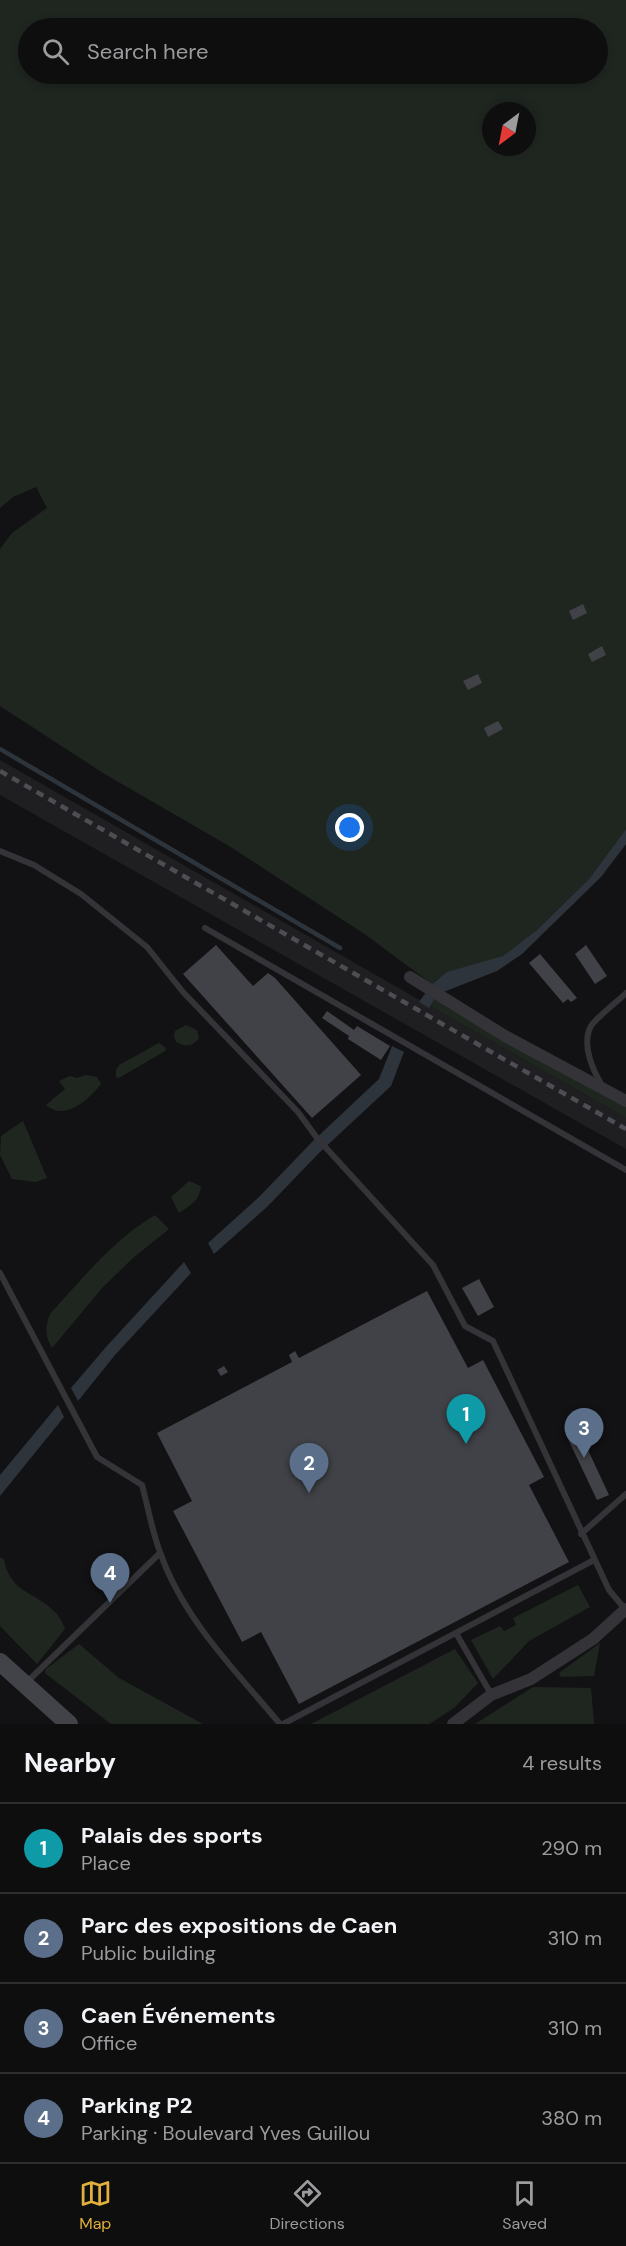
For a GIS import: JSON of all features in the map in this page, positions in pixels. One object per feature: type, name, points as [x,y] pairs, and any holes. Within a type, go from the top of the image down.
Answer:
[{"type":"main road","points":[[0,1656],[24,1683]]},
{"type":"main road","points":[[0,1662],[69,1724]]},
{"type":"street","points":[[410,977],[506,1036],[626,1101]]},
{"type":"street","points":[[453,1724],[491,1695],[531,1679],[593,1639],[626,1610]]},
{"type":"lane","points":[[0,851],[34,865],[81,894],[147,947],[183,992],[298,1112],[325,1148],[433,1265],[465,1326],[493,1341],[581,1534],[609,1590],[626,1610]]},
{"type":"lane","points":[[205,928],[626,1170]]},
{"type":"lane","points":[[604,1089],[592,1069],[588,1040],[591,1026],[626,993]]},
{"type":"lane","points":[[0,1274],[97,1457],[142,1485],[160,1553],[204,1634],[282,1724],[594,1560]]},
{"type":"lane","points":[[581,1534],[626,1494]]},
{"type":"lane","points":[[24,1683],[160,1553]]},
{"type":"lane","points":[[456,1633],[491,1695]]},
{"type":"shaded area","points":[[0,0],[626,0],[626,829],[589,879],[538,929],[503,956],[437,979],[432,984],[366,935],[229,846],[103,773],[0,706],[0,549],[12,533],[47,508],[36,487],[13,497],[0,508]]},
{"type":"shaded area","points":[[0,760],[626,1118],[626,1149],[0,795]]},
{"type":"shaded area","points":[[626,829],[626,844],[601,877],[522,954],[497,971],[441,993],[429,1008],[419,1002],[432,984],[447,972],[503,956],[538,929],[589,879]]},
{"type":"shaded area","points":[[435,998],[626,1107],[626,1118],[430,1006]]},
{"type":"shaded area","points":[[186,1025],[197,1030],[199,1038],[194,1043],[183,1045],[176,1042],[174,1036],[175,1031]]},
{"type":"shaded area","points":[[159,1043],[166,1048],[165,1051],[119,1078],[116,1077],[119,1065]]},
{"type":"shaded area","points":[[392,1046],[404,1052],[391,1086],[320,1152],[267,1207],[214,1254],[208,1243],[259,1197],[312,1142],[379,1079]]},
{"type":"shaded area","points":[[86,1075],[97,1077],[101,1084],[83,1102],[69,1110],[61,1111],[53,1110],[46,1105],[65,1089],[59,1081],[70,1076],[77,1078]]},
{"type":"shaded area","points":[[23,1121],[47,1178],[36,1182],[12,1179],[0,1155],[1,1136]]},
{"type":"shaded area","points":[[189,1181],[201,1186],[200,1191],[194,1202],[179,1213],[171,1197]]},
{"type":"shaded area","points":[[155,1215],[169,1229],[133,1258],[103,1287],[52,1348],[46,1332],[50,1314],[112,1248]]},
{"type":"shaded area","points":[[184,1262],[191,1273],[115,1355],[78,1401],[71,1388]]},
{"type":"shaded area","points":[[58,1405],[64,1417],[0,1496],[0,1475]]},
{"type":"shaded area","points":[[0,1557],[4,1560],[12,1580],[56,1613],[65,1629],[37,1664],[0,1626]]},
{"type":"shaded area","points":[[578,1585],[590,1607],[529,1641],[493,1679],[471,1640],[500,1626],[504,1631],[516,1625],[513,1618]]},
{"type":"shaded area","points":[[600,1643],[594,1676],[561,1677],[559,1673]]},
{"type":"shaded area","points":[[79,1644],[119,1678],[203,1724],[111,1724],[45,1673],[46,1669]]},
{"type":"shaded area","points":[[455,1649],[478,1683],[454,1708],[429,1724],[311,1724]]},
{"type":"shaded area","points":[[533,1687],[591,1688],[594,1724],[475,1724]]},
{"type":"building","points":[[583,604],[587,613],[573,620],[569,611]]},
{"type":"building","points":[[602,646],[606,655],[592,662],[588,654]]},
{"type":"building","points":[[478,674],[482,683],[468,690],[463,681]]},
{"type":"building","points":[[498,721],[503,729],[488,737],[484,728]]},
{"type":"building","points":[[216,945],[253,986],[268,973],[275,978],[361,1075],[312,1118],[183,974]]},
{"type":"building","points":[[586,945],[607,976],[595,984],[575,954]]},
{"type":"building","points":[[540,954],[577,998],[571,1002],[568,999],[563,1003],[529,963]]},
{"type":"building","points":[[327,1011],[354,1030],[357,1026],[390,1046],[381,1060],[348,1039],[349,1036],[322,1018]]},
{"type":"building","points":[[479,1279],[494,1307],[478,1316],[462,1288]]},
{"type":"building","points":[[427,1291],[468,1368],[483,1360],[544,1477],[529,1485],[569,1562],[299,1704],[261,1632],[242,1642],[173,1511],[192,1501],[157,1433],[292,1362],[289,1355],[295,1351],[299,1358]]},
{"type":"building","points":[[224,1366],[228,1372],[221,1376],[217,1370]]},
{"type":"building","points":[[580,1433],[609,1495],[597,1500],[568,1439]]},
{"type":"waterway","points":[[0,749],[340,948]]},
{"type":"railway","points":[[0,771],[626,1129]]},
{"type":"place","name":"Palais des sports","points":[[466,1444]]},
{"type":"place","name":"Caen Événements","points":[[584,1458]]},
{"type":"place","name":"Parc des expositions de Caen","points":[[309,1493]]},
{"type":"place","name":"Parking P2","points":[[110,1603]]}]
